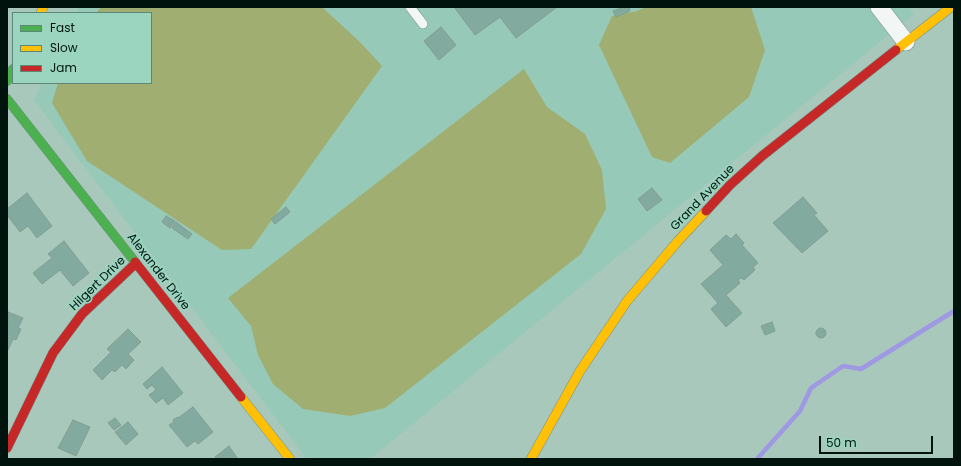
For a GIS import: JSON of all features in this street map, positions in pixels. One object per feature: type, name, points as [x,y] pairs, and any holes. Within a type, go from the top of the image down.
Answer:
[{"type":"street","points":[[880,7],[906,42]]},
{"type":"street","name":"Grand Avenue","points":[[531,459],[580,371],[627,301],[678,240],[730,185],[762,156],[951,7]]},
{"type":"street","points":[[7,82],[12,71]]},
{"type":"street","name":"Alexander Drive","points":[[7,99],[290,459]]},
{"type":"street","name":"Hilgert Drive","points":[[7,448],[53,353],[82,314],[136,263]]},
{"type":"lane","points":[[410,7],[423,24]]},
{"type":"shaded area","points":[[79,7],[908,7],[914,14],[370,459],[307,459],[34,100],[42,84],[152,84],[152,12],[76,12]]},
{"type":"shaded area","points":[[101,7],[322,7],[360,42],[382,66],[251,249],[222,250],[87,161],[52,103],[58,84],[152,84],[152,12],[97,12]]},
{"type":"shaded area","points":[[646,7],[751,7],[765,50],[749,97],[670,163],[652,157],[599,45],[612,16],[637,11]]},
{"type":"shaded area","points":[[524,69],[547,107],[585,134],[602,170],[606,209],[581,254],[385,408],[350,416],[303,409],[273,384],[258,355],[251,326],[228,298]]},
{"type":"building","points":[[454,7],[557,7],[516,38],[500,17],[475,35]]},
{"type":"building","points":[[624,7],[629,7],[630,11],[616,17],[613,11]]},
{"type":"building","points":[[441,27],[456,45],[439,60],[424,41]]},
{"type":"building","points":[[652,188],[662,200],[647,211],[638,199]]},
{"type":"building","points":[[27,193],[52,226],[37,238],[28,226],[20,232],[7,215],[7,209]]},
{"type":"building","points":[[803,197],[817,213],[814,215],[828,231],[802,253],[773,223]]},
{"type":"building","points":[[286,207],[290,212],[275,224],[271,219]]},
{"type":"building","points":[[166,216],[175,221],[170,228],[162,222]]},
{"type":"building","points":[[176,222],[192,234],[188,239],[172,228]]},
{"type":"building","points":[[736,234],[744,243],[742,245],[758,263],[753,267],[755,270],[744,280],[741,278],[738,280],[740,283],[726,295],[742,313],[726,327],[711,309],[718,303],[701,284],[723,265],[710,250],[726,235],[731,239]]},
{"type":"building","points":[[64,241],[89,273],[73,286],[60,270],[42,284],[33,273],[52,258],[48,254]]},
{"type":"building","points":[[8,312],[23,318],[18,328],[21,329],[16,340],[13,339],[8,350],[7,349]]},
{"type":"building","points":[[772,322],[775,331],[765,335],[761,326]]},
{"type":"building","points":[[819,328],[823,328],[826,333],[823,338],[819,338],[816,335],[816,331]]},
{"type":"building","points":[[128,329],[141,342],[128,354],[134,360],[126,369],[122,365],[115,372],[112,370],[102,380],[93,370],[111,352],[107,349]]},
{"type":"building","points":[[162,367],[183,393],[168,405],[163,398],[156,403],[149,395],[156,390],[152,385],[147,389],[143,384]]},
{"type":"building","points":[[193,407],[213,432],[198,444],[195,441],[187,447],[169,425],[174,422],[173,420],[177,417],[178,418]]},
{"type":"building","points":[[115,418],[121,425],[114,430],[108,423]]},
{"type":"building","points":[[73,420],[90,427],[76,456],[58,448]]},
{"type":"building","points":[[128,422],[138,434],[126,445],[115,432]]},
{"type":"building","points":[[229,446],[238,459],[217,459],[215,457]]},
{"type":"waterway","points":[[757,459],[800,411],[811,388],[843,366],[861,369],[954,311]]},
{"type":"traffic: fast","points":[[7,81],[12,71]]},
{"type":"traffic: fast","points":[[7,99],[135,262]]},
{"type":"traffic: slow","points":[[41,12],[43,7]]},
{"type":"traffic: slow","points":[[896,50],[951,7]]},
{"type":"traffic: slow","points":[[531,459],[580,371],[627,301],[678,241],[706,211]]},
{"type":"traffic: slow","points":[[241,397],[290,459]]},
{"type":"traffic: jam","points":[[706,211],[730,185],[762,156],[896,50]]},
{"type":"traffic: jam","points":[[135,262],[241,397]]},
{"type":"traffic: jam","points":[[7,448],[53,353],[82,314],[136,263]]}]
